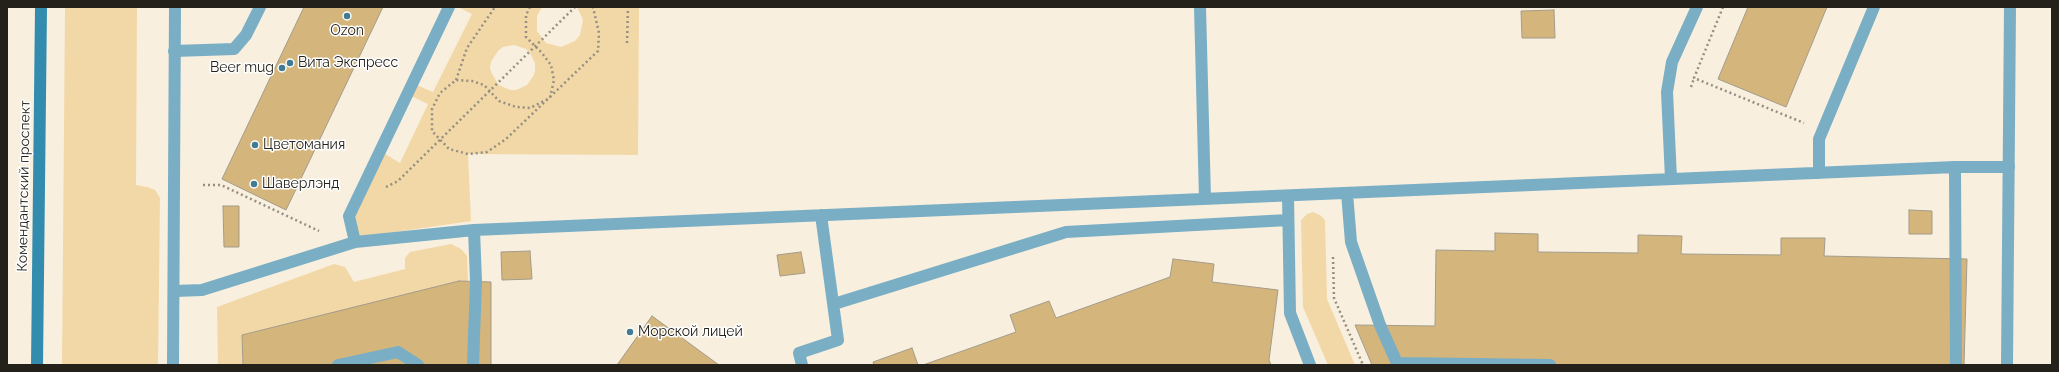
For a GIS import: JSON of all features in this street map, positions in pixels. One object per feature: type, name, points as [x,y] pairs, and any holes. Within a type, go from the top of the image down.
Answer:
[{"type":"main road","name":"Комендантский проспект","points":[[37,365],[41,7]]},
{"type":"street","points":[[173,365],[175,291],[175,7]]},
{"type":"street","points":[[174,51],[234,49],[246,36],[260,7]]},
{"type":"street","points":[[355,242],[349,216],[449,7]]},
{"type":"street","points":[[1200,7],[1205,199]]},
{"type":"street","points":[[1671,180],[1667,92],[1672,62],[1697,7]]},
{"type":"street","points":[[1819,173],[1819,139],[1874,7]]},
{"type":"street","points":[[2007,365],[2010,7]]},
{"type":"street","points":[[175,291],[202,290],[355,242],[474,230],[1955,167],[2009,167]]},
{"type":"street","points":[[1955,167],[1956,365]]},
{"type":"street","points":[[1347,193],[1351,242],[1380,325],[1397,363],[1550,365]]},
{"type":"street","points":[[1288,196],[1290,313],[1310,365]]},
{"type":"street","points":[[802,365],[799,353],[838,340],[821,215]]},
{"type":"street","points":[[834,304],[1066,232],[1288,220]]},
{"type":"street","points":[[473,365],[476,281],[474,230]]},
{"type":"street","points":[[338,365],[398,352],[418,365]]},
{"type":"path","points":[[495,7],[467,48],[456,80],[440,92],[432,109],[432,131],[449,149],[468,154],[487,152],[506,139],[598,51],[599,33],[593,7]]},
{"type":"path","points":[[530,7],[526,15],[526,37],[551,65],[554,80],[550,98]]},
{"type":"path","points":[[360,193],[375,193],[398,181],[439,138],[576,7]]},
{"type":"path","points":[[627,43],[628,7]]},
{"type":"path","points":[[1690,89],[1723,7]]},
{"type":"path","points":[[1694,78],[1812,126]]},
{"type":"path","points":[[456,80],[472,80],[484,85],[500,101],[516,106],[530,108],[550,98]]},
{"type":"path","points":[[203,185],[221,185],[322,233]]},
{"type":"path","points":[[1351,242],[1332,244],[1334,298],[1363,365]]},
{"type":"shaded area","points":[[65,7],[137,7],[136,185],[155,190],[160,198],[158,365],[62,365]]},
{"type":"shaded area","points":[[458,7],[542,7],[537,16],[537,31],[546,43],[561,47],[575,41],[580,35],[583,20],[577,7],[639,7],[638,155],[468,154],[471,221],[354,238],[349,216],[380,151],[400,163],[428,104],[407,94],[412,83],[433,92],[472,14]],"holes":[[[514,45],[526,49],[530,53],[535,63],[534,75],[527,85],[516,90],[510,90],[499,85],[490,68],[491,62],[498,51],[503,47]]]},
{"type":"shaded area","points":[[1313,212],[1320,215],[1325,220],[1327,299],[1355,365],[1328,365],[1303,307],[1301,220],[1307,214]]},
{"type":"shaded area","points":[[451,244],[461,249],[467,256],[468,281],[242,335],[243,365],[218,365],[217,307],[334,264],[345,267],[354,282],[405,269],[405,258],[410,252]]},
{"type":"building","points":[[304,7],[383,7],[286,210],[222,179]]},
{"type":"building","points":[[1748,7],[1827,7],[1786,107],[1718,79]]},
{"type":"building","points":[[1554,10],[1555,38],[1522,38],[1521,11]]},
{"type":"building","points":[[223,206],[239,206],[239,247],[224,247]]},
{"type":"building","points":[[1909,210],[1932,211],[1932,234],[1909,234]]},
{"type":"building","points":[[1495,233],[1538,234],[1538,252],[1638,253],[1638,235],[1682,236],[1681,254],[1781,255],[1781,238],[1825,238],[1824,256],[1967,259],[1964,365],[1372,365],[1355,325],[1435,326],[1436,250],[1495,251]]},
{"type":"building","points":[[530,251],[532,279],[502,280],[501,252]]},
{"type":"building","points":[[801,252],[805,273],[780,276],[777,255]]},
{"type":"building","points":[[1173,259],[1214,264],[1212,282],[1278,290],[1269,360],[1271,365],[923,365],[1016,332],[1010,315],[1049,301],[1056,318],[1170,277]]},
{"type":"building","points":[[459,281],[491,282],[491,365],[243,365],[242,335]]},
{"type":"building","points":[[652,316],[719,365],[617,365]]},
{"type":"building","points":[[912,348],[918,365],[874,365],[873,362]]},
{"type":"place","name":"Ozon","points":[[347,16]]},
{"type":"place","name":"Вита Экспресс","points":[[290,63]]},
{"type":"place","name":"Beer mug","points":[[282,68]]},
{"type":"place","name":"Цветомания","points":[[255,145]]},
{"type":"place","name":"Шаверлэнд","points":[[254,184]]},
{"type":"place","name":"Морской лицей","points":[[630,332]]}]
